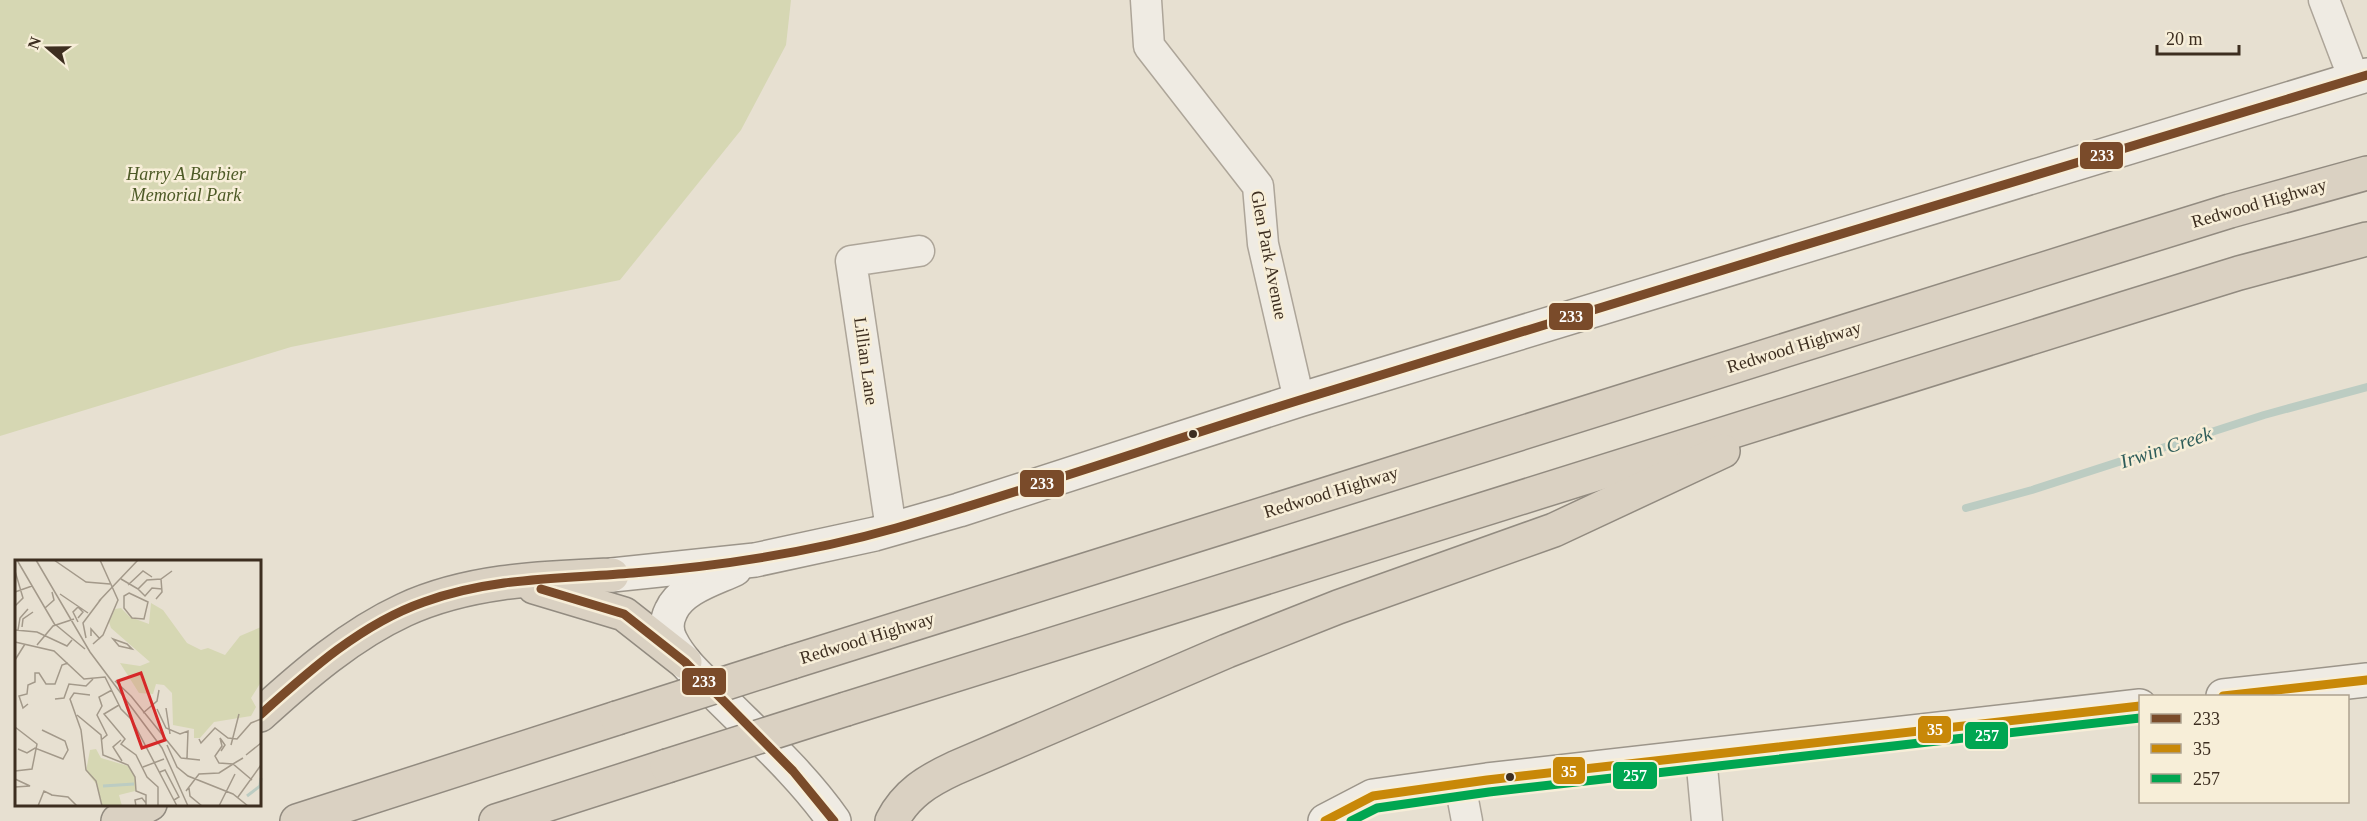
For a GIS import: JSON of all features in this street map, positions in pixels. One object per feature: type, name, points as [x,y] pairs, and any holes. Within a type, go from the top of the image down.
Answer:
[{"type":"highway","name":"Redwood Highway","points":[[297,821],[792,662],[2114,246],[2230,210],[2367,173]]},
{"type":"highway","points":[[496,821],[1840,396],[2239,273],[2367,239]]},
{"type":"highway","points":[[892,821],[906,798],[930,780],[955,768],[1238,646],[1395,586],[1554,530],[1840,396]]},
{"type":"highway","points":[[261,714],[327,658],[385,619],[423,602],[465,590],[553,576],[612,575]]},
{"type":"highway","points":[[512,582],[557,592],[624,614],[685,662]]},
{"type":"highway","points":[[118,821],[146,806]]},
{"type":"street","name":"Glen Park Avenue","points":[[1146,0],[1149,46],[1258,186],[1263,244],[1299,400]]},
{"type":"street","points":[[612,575],[755,560],[847,541],[959,510],[1299,400],[2360,77],[2324,0]]},
{"type":"street","name":"Lillian Lane","points":[[891,529],[851,261],[919,251]]},
{"type":"street","points":[[755,560],[696,587],[677,601],[668,618],[667,628],[670,638],[685,662],[807,787],[834,821]]},
{"type":"street","points":[[2232,695],[2367,680]]},
{"type":"street","points":[[1325,821],[1373,796],[2139,706]]},
{"type":"street","points":[[1701,756],[1707,821]]},
{"type":"street","points":[[1460,784],[1467,821]]},
{"type":"green space","name":"Harry A Barbier Memorial Park","points":[[0,0],[791,0],[786,45],[741,130],[620,280],[291,347],[0,436]]},
{"type":"waterway","name":"Irwin Creek","points":[[1966,508],[2032,490],[2264,415],[2367,387]]},
{"type":"transit line","name":"233","points":[[261,714],[297,682],[357,636],[401,611],[450,594],[527,580],[633,573],[733,562],[864,537],[998,497],[1433,359],[2367,75]]},
{"type":"transit line","name":"233","points":[[541,589],[624,614],[685,662],[793,771],[834,821]]},
{"type":"transit line","name":"35","points":[[2232,695],[2367,680]]},
{"type":"transit line","name":"35","points":[[1325,821],[1373,796],[1487,780],[2139,706]]},
{"type":"transit line","name":"257","points":[[1351,821],[1377,808],[1489,792],[2139,718]]}]
